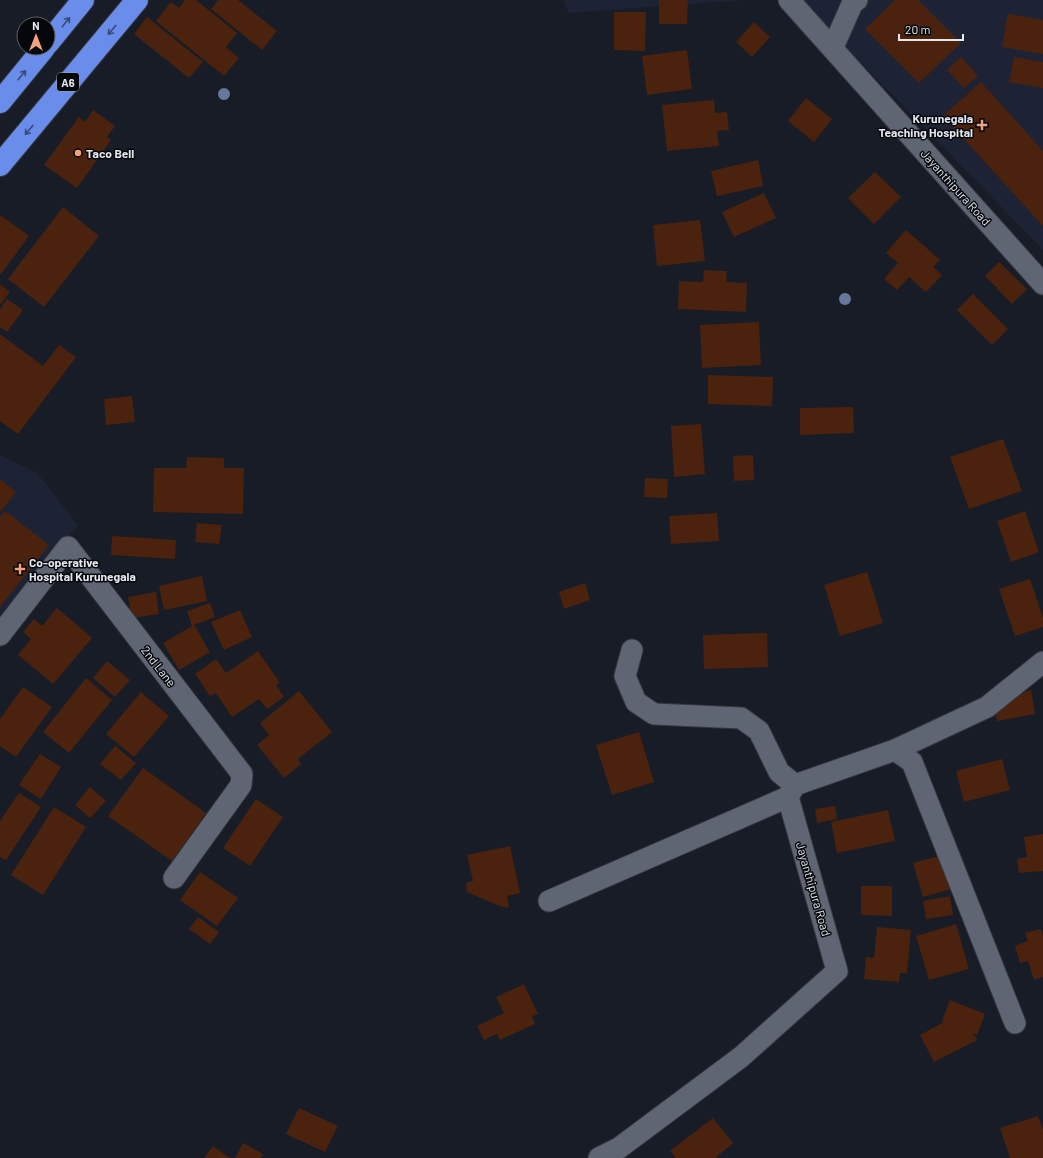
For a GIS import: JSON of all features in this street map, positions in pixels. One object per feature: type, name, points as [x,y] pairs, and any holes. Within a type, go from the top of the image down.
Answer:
[{"type":"highway","points":[[56,33],[83,0]]},
{"type":"highway","name":"A6","points":[[0,165],[137,0]]},
{"type":"highway","points":[[0,102],[37,56]]},
{"type":"street","name":"Jayanthipura Road","points":[[789,0],[833,47],[1043,284]]},
{"type":"street","points":[[833,47],[853,2],[857,0]]},
{"type":"street","name":"2nd Lane","points":[[0,636],[68,547],[242,774],[241,785],[174,878]]},
{"type":"street","points":[[632,650],[625,676],[636,702],[654,714],[741,718],[759,730],[779,772],[792,791]]},
{"type":"street","points":[[549,901],[792,791],[895,750],[987,707],[1043,662]]},
{"type":"street","points":[[895,750],[912,762],[1015,1023]]},
{"type":"street","name":"Jayanthipura Road","points":[[599,1158],[619,1148],[741,1057],[837,971],[792,791]]},
{"type":"shaded area","points":[[564,0],[746,0],[568,13]]},
{"type":"shaded area","name":"Kurunegala Teaching Hospital","points":[[800,0],[1043,0],[1043,250]]},
{"type":"shaded area","name":"Co-operative Hospital Kurunegala","points":[[0,455],[37,473],[78,525],[0,616]]},
{"type":"building","points":[[185,0],[196,0],[237,33],[226,47],[239,58],[224,76],[156,21],[171,2],[179,8]]},
{"type":"building","points":[[218,0],[238,0],[277,31],[262,50],[211,9]]},
{"type":"building","points":[[659,0],[688,0],[687,24],[659,24]]},
{"type":"building","points":[[895,0],[918,0],[961,43],[919,83],[865,29]]},
{"type":"building","points":[[614,12],[646,12],[645,51],[614,50]]},
{"type":"building","points":[[1008,14],[1043,20],[1043,54],[1002,47]]},
{"type":"building","points":[[147,17],[203,62],[189,78],[134,34]]},
{"type":"building","points":[[754,22],[770,37],[752,57],[736,42]]},
{"type":"building","points":[[687,50],[692,89],[647,95],[642,56]]},
{"type":"building","points":[[961,57],[978,76],[964,88],[947,70]]},
{"type":"building","points":[[1014,57],[1043,62],[1043,88],[1009,82]]},
{"type":"building","points":[[981,82],[1043,151],[1043,226],[943,116]]},
{"type":"building","points":[[806,98],[832,119],[814,142],[788,121]]},
{"type":"building","points":[[714,100],[715,113],[727,112],[729,130],[717,131],[719,146],[667,151],[662,105]]},
{"type":"building","name":"Taco Bell","points":[[93,110],[115,126],[107,137],[111,140],[77,188],[44,165],[79,117],[85,122]]},
{"type":"building","points":[[758,160],[763,186],[717,196],[711,171]]},
{"type":"building","points":[[875,172],[901,197],[874,224],[848,198]]},
{"type":"building","points":[[764,193],[776,218],[734,237],[722,212]]},
{"type":"building","points":[[63,207],[99,236],[44,307],[8,279]]},
{"type":"building","points":[[0,215],[29,236],[1,274],[0,274]]},
{"type":"building","points":[[700,220],[705,261],[657,266],[653,225]]},
{"type":"building","points":[[906,230],[940,260],[933,267],[942,275],[926,292],[909,277],[897,290],[884,279],[898,263],[886,253]]},
{"type":"building","points":[[999,262],[1027,289],[1012,304],[985,276]]},
{"type":"building","points":[[704,270],[727,271],[726,282],[747,283],[746,312],[678,309],[679,281],[703,282]]},
{"type":"building","points":[[0,284],[10,292],[0,305]]},
{"type":"building","points":[[973,294],[1008,329],[992,345],[957,310]]},
{"type":"building","points":[[7,299],[23,310],[7,332],[0,327],[0,309]]},
{"type":"building","points":[[759,322],[761,365],[702,368],[700,325]]},
{"type":"building","points":[[0,334],[43,366],[59,345],[76,357],[18,434],[0,421]]},
{"type":"building","points":[[708,375],[773,377],[772,406],[708,404]]},
{"type":"building","points":[[132,396],[135,422],[106,425],[104,399]]},
{"type":"building","points":[[853,407],[854,433],[800,435],[800,408]]},
{"type":"building","points":[[701,424],[705,474],[674,477],[671,426]]},
{"type":"building","points":[[1003,439],[1022,491],[969,509],[950,457]]},
{"type":"building","points":[[753,455],[754,480],[734,481],[733,456]]},
{"type":"building","points":[[187,457],[224,458],[224,468],[244,468],[243,514],[153,512],[154,468],[186,468]]},
{"type":"building","points":[[645,478],[668,479],[667,498],[644,497]]},
{"type":"building","points":[[0,479],[16,492],[0,512]]},
{"type":"building","points":[[5,511],[49,545],[0,607],[0,517]]},
{"type":"building","points":[[1025,511],[1039,552],[1011,562],[997,521]]},
{"type":"building","points":[[717,513],[719,541],[671,544],[669,516]]},
{"type":"building","points":[[197,523],[222,525],[219,544],[195,542]]},
{"type":"building","points":[[112,536],[176,540],[175,559],[111,555]]},
{"type":"building","points":[[867,572],[883,623],[840,636],[824,585]]},
{"type":"building","points":[[202,576],[207,601],[164,610],[159,586]]},
{"type":"building","points":[[1030,579],[1043,618],[1043,627],[1015,636],[999,589]]},
{"type":"building","points":[[585,583],[590,600],[564,609],[559,592]]},
{"type":"building","points":[[156,592],[159,614],[132,618],[128,597]]},
{"type":"building","points":[[210,603],[215,617],[194,625],[210,652],[179,670],[163,643],[192,626],[187,611]]},
{"type":"building","points":[[57,608],[92,638],[53,684],[18,655],[31,639],[23,632],[34,619],[42,626]]},
{"type":"building","points":[[240,610],[252,637],[224,650],[211,622]]},
{"type":"building","points":[[767,633],[768,667],[704,669],[703,635]]},
{"type":"building","points":[[258,651],[280,683],[276,685],[284,697],[267,709],[259,699],[232,717],[216,693],[210,696],[195,674],[216,659],[226,673]]},
{"type":"building","points":[[107,661],[130,680],[115,697],[93,678]]},
{"type":"building","points":[[86,678],[112,700],[69,753],[43,732]]},
{"type":"building","points":[[23,687],[52,707],[16,757],[0,746],[0,719]]},
{"type":"building","points":[[1031,690],[1035,714],[997,721],[993,703]]},
{"type":"building","points":[[299,691],[332,732],[298,759],[301,764],[284,778],[257,745],[269,735],[260,723]]},
{"type":"building","points":[[141,692],[169,716],[134,757],[106,734]]},
{"type":"building","points":[[639,732],[654,782],[612,795],[596,745]]},
{"type":"building","points":[[115,746],[136,763],[121,780],[100,764]]},
{"type":"building","points":[[40,754],[61,767],[41,799],[19,785]]},
{"type":"building","points":[[1002,759],[1010,790],[964,802],[956,771]]},
{"type":"building","points":[[143,768],[206,813],[172,861],[108,816]]},
{"type":"building","points":[[90,787],[106,801],[90,818],[75,805]]},
{"type":"building","points":[[19,793],[41,807],[6,860],[0,857],[0,821]]},
{"type":"building","points":[[256,799],[283,817],[250,866],[223,848]]},
{"type":"building","points":[[835,806],[837,819],[817,823],[815,809]]},
{"type":"building","points":[[54,807],[86,827],[43,895],[11,875]]},
{"type":"building","points":[[888,810],[895,841],[837,853],[831,822]]},
{"type":"building","points":[[1043,834],[1043,871],[1019,873],[1017,859],[1027,857],[1024,837]]},
{"type":"building","points":[[510,846],[520,893],[507,896],[509,908],[500,906],[467,892],[466,883],[473,881],[467,855]]},
{"type":"building","points":[[943,855],[952,889],[923,897],[913,863]]},
{"type":"building","points":[[200,872],[238,898],[217,926],[180,900]]},
{"type":"building","points":[[861,886],[892,886],[892,916],[861,915]]},
{"type":"building","points":[[950,896],[953,915],[926,919],[923,901]]},
{"type":"building","points":[[198,917],[219,932],[210,944],[189,929]]},
{"type":"building","points":[[956,924],[969,969],[929,980],[916,936]]},
{"type":"building","points":[[877,927],[911,930],[907,973],[900,973],[899,982],[864,979],[866,957],[874,958]]},
{"type":"building","points":[[1041,929],[1043,935],[1043,977],[1034,980],[1028,961],[1020,963],[1015,946],[1028,941],[1025,933]]},
{"type":"building","points":[[524,984],[538,1014],[532,1016],[535,1024],[500,1040],[497,1034],[484,1040],[477,1026],[504,1013],[496,997]]},
{"type":"building","points":[[950,1000],[985,1014],[977,1035],[973,1033],[977,1040],[934,1062],[920,1035],[944,1022],[942,1021]]},
{"type":"building","points":[[299,1108],[338,1126],[325,1152],[286,1134]]},
{"type":"building","points":[[1038,1116],[1043,1130],[1043,1158],[1010,1158],[1000,1128]]},
{"type":"building","points":[[713,1118],[733,1143],[715,1158],[676,1158],[670,1151]]},
{"type":"building","points":[[243,1143],[263,1154],[261,1158],[235,1158]]},
{"type":"building","points":[[213,1146],[230,1158],[204,1158]]},
{"type":"place","name":"Kurunegala Teaching Hospital","points":[[982,125]]},
{"type":"place","name":"Taco Bell","points":[[78,153]]},
{"type":"place","name":"Co-operative Hospital Kurunegala","points":[[20,569]]}]
